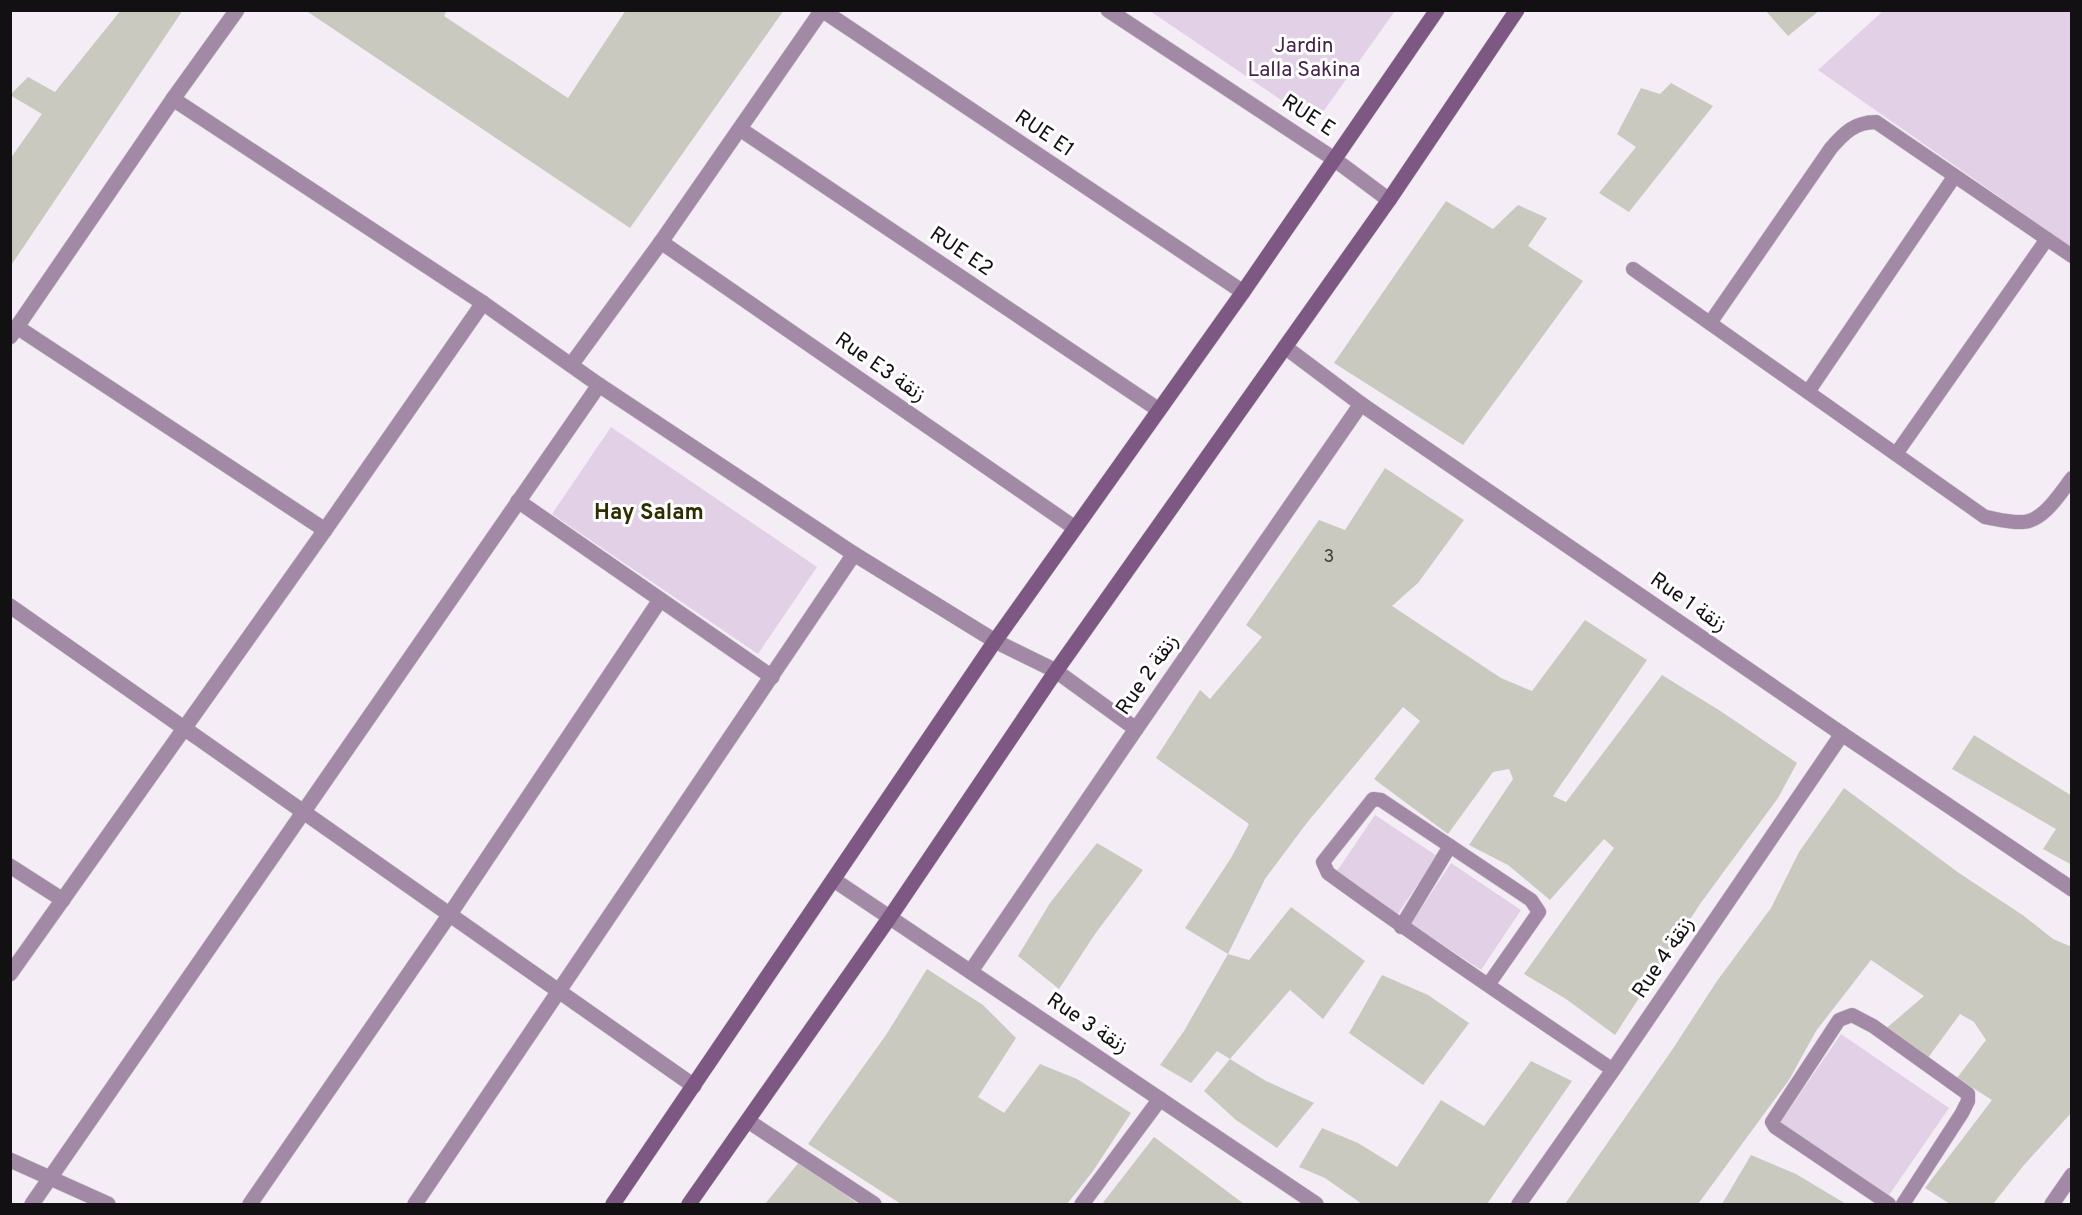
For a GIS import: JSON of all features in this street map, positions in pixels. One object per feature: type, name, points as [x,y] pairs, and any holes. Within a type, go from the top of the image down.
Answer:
[{"type":"main road","points":[[613,1204],[995,641],[1243,292],[1437,10]]},
{"type":"main road","points":[[689,1204],[890,917],[1056,671],[1389,200],[1517,10]]},
{"type":"street","points":[[237,10],[173,99],[14,332],[325,530]]},
{"type":"street","points":[[570,365],[662,242],[822,10]]},
{"type":"street","name":"RUE E1","points":[[822,10],[1243,292]]},
{"type":"street","name":"RUE E","points":[[1108,10],[1334,159],[1389,200]]},
{"type":"street","points":[[173,99],[483,303],[599,385],[854,554],[995,641],[1056,671],[1136,729]]},
{"type":"street","name":"RUE E2","points":[[740,129],[1159,410]]},
{"type":"street","name":"Rue E3 زنقة","points":[[662,242],[1075,528]]},
{"type":"street","points":[[10,974],[483,303]]},
{"type":"street","name":"Rue 1 زنقة","points":[[1285,347],[1361,404],[2072,889]]},
{"type":"street","points":[[32,1204],[599,385]]},
{"type":"street","name":"Rue 2 زنقة","points":[[971,971],[1361,404]]},
{"type":"street","points":[[518,501],[772,677]]},
{"type":"street","points":[[415,1204],[854,554]]},
{"type":"street","points":[[250,1204],[450,914],[660,600]]},
{"type":"street","points":[[10,606],[694,1086]]},
{"type":"street","name":"Rue 4 زنقة","points":[[1519,1204],[1842,734]]},
{"type":"street","points":[[10,866],[63,900]]},
{"type":"street","name":"Rue 3 زنقة","points":[[834,880],[1311,1203]]},
{"type":"street","points":[[1082,1204],[1160,1099]]},
{"type":"street","points":[[748,1121],[874,1204]]},
{"type":"street","points":[[10,1160],[108,1204]]},
{"type":"street","points":[[2052,1204],[2072,1175]]},
{"type":"lane","points":[[1710,323],[1831,148],[1847,131],[1866,122],[1876,122],[2072,256]]},
{"type":"lane","points":[[1808,392],[1954,177]]},
{"type":"lane","points":[[1896,454],[2047,239]]},
{"type":"lane","points":[[1633,269],[1985,516],[2012,522],[2026,522],[2049,509],[2072,477]]},
{"type":"lane","points":[[1488,985],[1539,912],[1531,900],[1381,800],[1373,799],[1323,862],[1328,873],[1401,927],[1613,1070]]},
{"type":"lane","points":[[1401,927],[1450,846]]},
{"type":"lane","points":[[1889,1204],[1775,1127],[1772,1122],[1839,1020],[1852,1015],[1873,1026],[1968,1094],[1968,1101],[1962,1113],[1903,1204]]},
{"type":"green space","name":"Jardin Lalla Sakina","points":[[1150,11],[1395,11],[1315,123]]},
{"type":"green space","points":[[1883,11],[2071,11],[2071,247],[1818,70]]},
{"type":"green space","points":[[611,427],[817,567],[758,654],[552,514]]},
{"type":"green space","points":[[1375,815],[1437,856],[1397,915],[1335,874]]},
{"type":"green space","points":[[1451,863],[1521,910],[1481,970],[1411,924]]},
{"type":"green space","points":[[1841,1034],[1949,1108],[1887,1198],[1779,1124]]},
{"type":"building","points":[[121,10],[183,10],[10,267],[10,159],[42,114],[10,95],[28,77],[55,92]]},
{"type":"building","points":[[305,10],[447,10],[444,16],[568,98],[626,10],[784,10],[630,228]]},
{"type":"building","points":[[1765,10],[1820,10],[1788,36]]},
{"type":"building","points":[[1671,83],[1713,106],[1629,212],[1599,193],[1636,147],[1617,134],[1641,88],[1660,94]]},
{"type":"building","points":[[1446,201],[1493,229],[1518,205],[1547,218],[1528,246],[1583,281],[1463,445],[1334,363]]},
{"type":"building","points":[[1385,468],[1464,520],[1418,583],[1392,606],[1501,678],[1532,691],[1585,620],[1647,660],[1553,796],[1566,802],[1662,675],[1797,763],[1778,798],[1700,904],[1615,1035],[1566,999],[1524,974],[1614,848],[1604,839],[1550,900],[1508,865],[1469,845],[1513,779],[1509,769],[1493,772],[1448,834],[1374,779],[1420,721],[1403,707],[1306,824],[1265,879],[1228,954],[1185,928],[1231,858],[1249,824],[1156,758],[1200,690],[1210,699],[1262,637],[1246,625],[1319,520],[1345,530]]},
{"type":"building","points":[[1974,735],[2072,796],[2072,865],[2043,849],[2056,829],[1952,769]]},
{"type":"building","points":[[1844,788],[2053,939],[2072,947],[2072,1112],[2024,1165],[1993,1204],[1950,1204],[1925,1188],[1992,1100],[1957,1078],[1986,1040],[1974,1022],[1960,1014],[1925,1062],[1883,1031],[1924,996],[1871,960],[1816,1031],[1789,1080],[1698,1204],[1565,1204],[1717,981],[1771,908],[1799,852]]},
{"type":"building","points":[[1097,843],[1143,870],[1095,934],[1059,989],[1018,956],[1050,903]]},
{"type":"building","points":[[1291,907],[1365,961],[1323,1019],[1290,990],[1230,1059],[1217,1051],[1191,1083],[1160,1065],[1184,1031],[1228,954],[1249,960]]},
{"type":"building","points":[[927,969],[983,1005],[1016,1038],[978,1097],[1004,1113],[1040,1064],[1077,1079],[1131,1113],[1093,1171],[1067,1204],[901,1204],[808,1144],[886,1035]]},
{"type":"building","points":[[1382,975],[1428,995],[1469,1023],[1423,1085],[1349,1033]]},
{"type":"building","points":[[1230,1059],[1266,1081],[1314,1103],[1277,1148],[1236,1120],[1204,1091]]},
{"type":"building","points":[[1531,1061],[1572,1081],[1487,1204],[1362,1204],[1325,1178],[1299,1167],[1322,1128],[1358,1143],[1397,1167],[1441,1100],[1484,1126]]},
{"type":"building","points":[[1154,1137],[1212,1180],[1244,1204],[1102,1204]]},
{"type":"building","points":[[1751,1155],[1796,1174],[1846,1204],[1722,1204]]},
{"type":"building","points":[[800,1161],[858,1204],[765,1204]]},
{"type":"district","name":"Hay Salam","points":[[649,513]]}]
